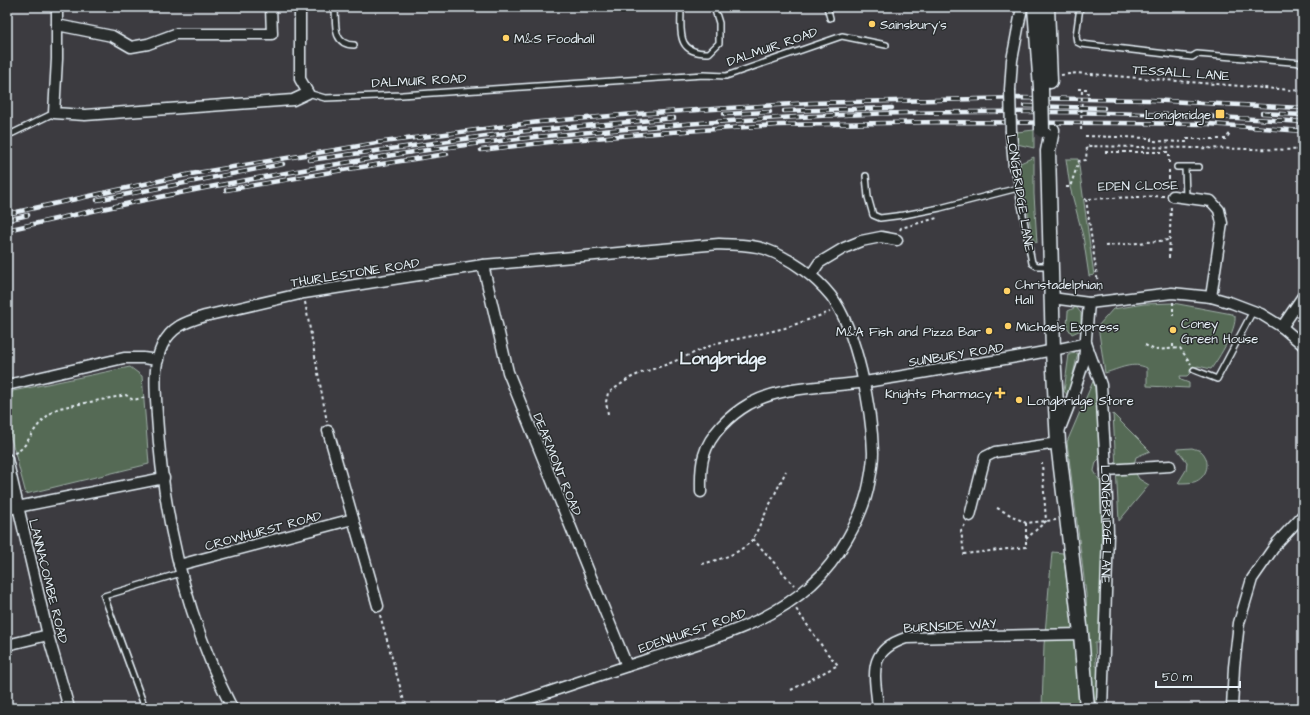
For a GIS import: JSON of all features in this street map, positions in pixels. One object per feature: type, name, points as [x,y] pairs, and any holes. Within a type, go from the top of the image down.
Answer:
[{"type":"street","points":[[57,7],[54,114],[85,115],[293,100],[308,93],[300,79],[300,7]]},
{"type":"street","points":[[57,25],[112,36],[132,47],[148,44],[176,34],[272,34],[271,7]]},
{"type":"street","name":"LONGBRIDGE LANE","points":[[1014,167],[1010,90],[1012,60],[1022,7]]},
{"type":"street","name":"LONGBRIDGE LANE","points":[[1035,7],[1045,88]]},
{"type":"street","name":"LONGBRIDGE LANE","points":[[1047,7],[1045,88],[1053,351],[1058,438],[1066,518],[1081,634],[1087,708]]},
{"type":"street","name":"EDEN CLOSE","points":[[1173,196],[1211,201],[1219,210],[1222,223],[1211,297]]},
{"type":"street","points":[[811,275],[819,263],[844,248],[861,241],[881,237],[897,240]]},
{"type":"street","name":"THURLESTONE ROAD","points":[[232,708],[219,682],[199,630],[180,569],[164,478],[158,427],[155,377],[162,347],[169,334],[176,327],[190,320],[231,309],[304,293],[482,265],[719,244],[747,245],[764,248],[791,262],[811,275],[830,296],[839,309],[851,336],[864,382]]},
{"type":"street","name":"DEARMONT ROAD","points":[[482,265],[508,372],[627,666]]},
{"type":"street","points":[[1052,298],[1089,302],[1172,293],[1211,297],[1261,314],[1282,327],[1303,345]]},
{"type":"street","points":[[1282,327],[1303,296]]},
{"type":"street","name":"LONGBRIDGE LANE","points":[[1058,438],[1084,361],[1089,302]]},
{"type":"street","points":[[1053,351],[1086,343]]},
{"type":"street","name":"LONGBRIDGE LANE","points":[[1086,343],[1101,385],[1106,470],[1107,541],[1102,708]]},
{"type":"street","name":"SUNBURY ROAD","points":[[701,492],[704,456],[710,441],[718,430],[732,416],[749,404],[786,390],[864,382],[1053,351]]},
{"type":"street","points":[[7,385],[124,358],[158,360]]},
{"type":"street","name":"EDENHURST ROAD","points":[[502,708],[718,637],[778,610],[801,593],[823,573],[842,547],[854,525],[869,486],[873,456],[872,429],[864,382]]},
{"type":"street","points":[[328,432],[378,606]]},
{"type":"street","points":[[970,516],[985,457],[995,452],[1058,438]]},
{"type":"street","name":"LANNACOMBE ROAD","points":[[9,456],[18,508],[48,635],[69,708]]},
{"type":"street","points":[[1106,470],[1170,466]]},
{"type":"street","points":[[7,509],[164,478]]},
{"type":"street","points":[[1232,708],[1234,667],[1239,623],[1252,579],[1277,543],[1303,515]]},
{"type":"street","name":"CROWHURST ROAD","points":[[180,569],[353,520]]},
{"type":"street","name":"BURNSIDE WAY","points":[[878,708],[874,668],[877,658],[893,642],[906,638],[1081,634]]},
{"type":"street","points":[[7,645],[48,635]]},
{"type":"lane","points":[[335,7],[336,33],[340,40],[347,45],[354,45]]},
{"type":"lane","points":[[681,7],[682,41],[687,48],[697,54],[709,53],[720,43],[719,23],[714,7]]},
{"type":"lane","points":[[827,7],[830,18]]},
{"type":"lane","points":[[1080,7],[1076,36],[1077,42],[1081,44],[1192,57],[1198,54],[1303,64]]},
{"type":"lane","name":"DALMUIR ROAD","points":[[308,93],[325,98],[402,95],[704,75],[726,76],[842,36],[886,45]]},
{"type":"lane","points":[[7,134],[13,133],[54,114]]},
{"type":"lane","name":"LONGBRIDGE LANE","points":[[1014,167],[1032,262],[1037,266],[1051,266]]},
{"type":"lane","points":[[1176,167],[1199,167]]},
{"type":"lane","points":[[1185,167],[1186,198]]},
{"type":"lane","points":[[866,176],[868,197],[873,215],[880,218],[904,216],[1018,188]]},
{"type":"lane","points":[[1194,370],[1217,379],[1253,311]]},
{"type":"lane","points":[[145,708],[104,596],[180,569]]},
{"type":"path","name":"TESSALL LANE","points":[[1058,75],[1077,73],[1303,91]]},
{"type":"path","points":[[1081,133],[1082,89],[1078,89],[1087,89],[1088,94]]},
{"type":"path","points":[[1085,136],[1151,138],[1151,141],[1187,142],[1187,139],[1226,139],[1230,133]]},
{"type":"path","points":[[1066,187],[1070,186],[1079,161],[1086,160],[1087,146],[1303,150]]},
{"type":"path","points":[[1105,152],[1169,152],[1169,182],[1173,196],[1170,210],[1169,258]]},
{"type":"path","name":"EDEN CLOSE","points":[[1099,291],[1086,199],[1173,196]]},
{"type":"path","points":[[1105,246],[1169,240]]},
{"type":"path","points":[[304,293],[328,432]]},
{"type":"path","points":[[608,414],[606,402],[608,392],[641,372],[668,364],[717,342],[785,328],[839,309]]},
{"type":"path","points":[[1145,345],[1155,350],[1180,348],[1194,370]]},
{"type":"path","points":[[9,456],[24,446],[37,426],[59,408],[126,395],[133,400],[145,397],[156,397]]},
{"type":"path","points":[[1042,463],[1046,521]]},
{"type":"path","points":[[702,564],[736,553],[746,547],[753,539],[786,471]]},
{"type":"path","points":[[997,508],[1026,523],[1066,518]]},
{"type":"path","points":[[970,516],[962,530],[964,554],[1026,547],[1026,523]]},
{"type":"path","points":[[1026,539],[1046,521]]},
{"type":"path","points":[[753,539],[801,593]]},
{"type":"path","points":[[791,601],[827,653],[838,666],[791,690]]},
{"type":"path","points":[[378,606],[406,708]]},
{"type":"green space","points":[[1034,130],[1034,148],[1017,144],[1017,132]]},
{"type":"green space","points":[[1034,157],[1034,194],[1037,243],[1033,239],[1018,164]]},
{"type":"green space","points":[[1066,159],[1078,159],[1094,275],[1089,276],[1083,236],[1070,187]]},
{"type":"green space","points":[[1173,303],[1232,314],[1235,316],[1235,322],[1230,336],[1223,351],[1211,369],[1198,366],[1190,370],[1190,373],[1187,376],[1180,376],[1181,380],[1189,383],[1189,388],[1147,386],[1147,368],[1142,366],[1131,365],[1105,373],[1098,326],[1113,309],[1144,304]]},
{"type":"green space","points":[[1076,307],[1081,313],[1081,330],[1072,334],[1067,327],[1068,311]]},
{"type":"green space","points":[[1078,353],[1068,396],[1064,391],[1069,354]]},
{"type":"green space","points":[[130,367],[142,376],[149,464],[26,494],[7,423],[7,401],[13,391]]},
{"type":"green space","points":[[1094,379],[1101,457],[1096,462],[1094,471],[1101,483],[1103,541],[1100,643],[1095,643],[1096,666],[1103,667],[1102,708],[1091,708],[1086,594],[1067,442]]},
{"type":"green space","points":[[1113,414],[1150,451],[1136,457],[1133,468],[1139,479],[1149,485],[1119,521]]},
{"type":"green space","points":[[1192,448],[1201,451],[1204,455],[1207,464],[1205,473],[1194,482],[1178,483],[1186,470],[1187,462],[1177,449]]},
{"type":"green space","points":[[1052,552],[1063,553],[1083,708],[1042,708],[1044,645]]},
{"type":"railway","points":[[7,214],[191,174],[383,142],[539,122],[635,114],[810,103],[1020,98],[1150,100],[1303,108]]},
{"type":"railway","points":[[1024,106],[1104,108]]},
{"type":"railway","points":[[784,111],[892,108]]},
{"type":"railway","points":[[724,114],[770,112]]},
{"type":"railway","points":[[7,230],[102,209],[291,172],[440,148],[575,133],[777,118],[952,112],[1128,114],[1303,122]]},
{"type":"railway","points":[[1262,113],[1303,115]]},
{"type":"railway","points":[[309,160],[516,132],[674,118]]},
{"type":"railway","points":[[481,150],[558,141],[778,125],[939,122],[1209,124],[1303,131]]},
{"type":"railway","points":[[226,190],[447,154]]},
{"type":"railway","points":[[97,200],[283,164]]},
{"type":"railway","points":[[7,220],[28,215]]},
{"type":"place","name":"Sainsbury's","points":[[872,24]]},
{"type":"place","name":"M&S Foodhall","points":[[506,38]]},
{"type":"place","name":"Longbridge","points":[[1220,114]]},
{"type":"place","name":"Christadelphian Hall","points":[[1007,291]]},
{"type":"place","name":"Michaels Express","points":[[1008,326]]},
{"type":"place","name":"Coney Green House","points":[[1173,330]]},
{"type":"place","name":"M&A Fish and Pizza Bar","points":[[989,331]]},
{"type":"place","name":"Knights Pharmacy","points":[[1000,393]]},
{"type":"place","name":"Longbridge Store","points":[[1019,400]]},
{"type":"district","name":"Longbridge","points":[[723,358]]}]
